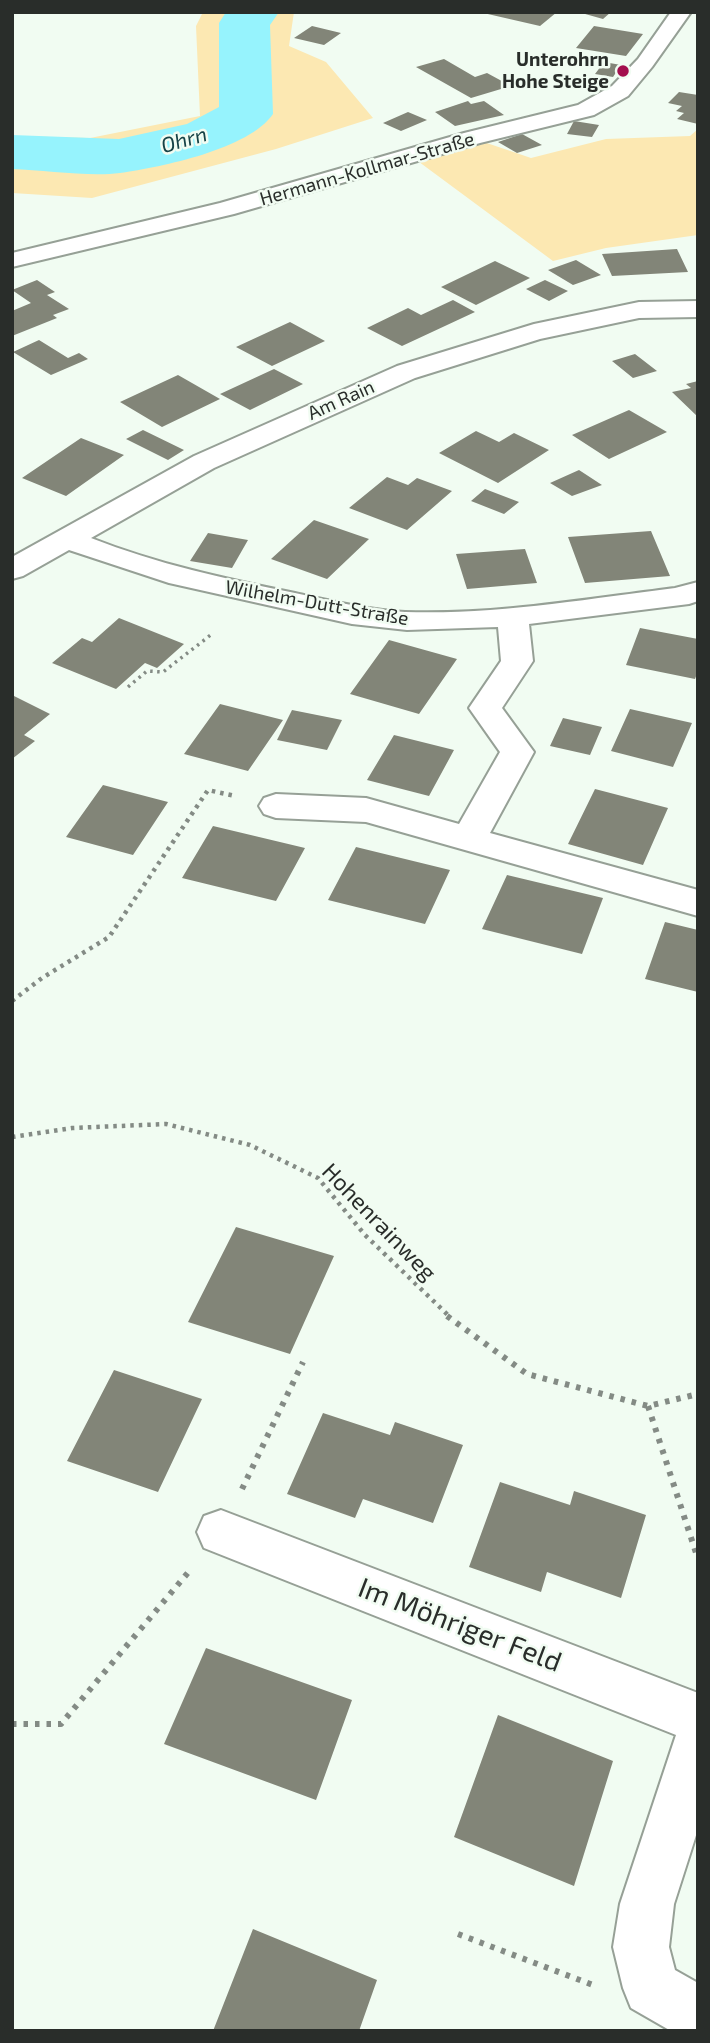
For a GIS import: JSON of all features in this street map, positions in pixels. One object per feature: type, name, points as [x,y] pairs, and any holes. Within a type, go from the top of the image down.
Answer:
[{"type":"street","name":"Hermann-Kollmar-Straße","points":[[12,260],[226,209],[472,138],[586,110],[620,91],[645,63],[681,12]]},
{"type":"street","name":"Am Rain","points":[[12,570],[204,461],[406,372],[534,332],[639,310],[698,309]]},
{"type":"street","name":"Wilhelm-Dutt-Straße","points":[[67,539],[106,556],[222,588],[321,608],[406,621],[512,616],[678,597],[698,591]]},
{"type":"street","points":[[469,838],[517,752],[485,708],[517,661],[512,616]]},
{"type":"street","points":[[276,806],[366,810],[698,903]]},
{"type":"street","name":"Im Möhriger Feld","points":[[221,1532],[698,1718]]},
{"type":"street","points":[[698,1745],[647,1904],[641,1947],[651,1988],[698,2015]]},
{"type":"path","points":[[128,687],[147,671],[163,672],[212,634]]},
{"type":"path","points":[[12,1001],[42,978],[109,937],[208,790],[276,806]]},
{"type":"path","name":"Hohenrainweg","points":[[12,1137],[72,1128],[166,1124],[250,1145],[318,1178],[365,1235],[441,1311],[527,1374],[648,1406],[698,1394]]},
{"type":"path","points":[[12,1724],[61,1724],[221,1532],[303,1362]]},
{"type":"path","points":[[648,1406],[698,1559]]},
{"type":"path","points":[[458,1934],[618,1995],[651,1988]]},
{"type":"shaded area","points":[[203,12],[294,12],[289,46],[326,62],[373,118],[276,149],[92,198],[12,193],[12,136],[90,138],[200,116],[196,26]]},
{"type":"shaded area","points":[[698,129],[698,235],[606,248],[553,261],[411,156],[472,138],[531,158],[606,139],[690,136]]},
{"type":"building","points":[[479,12],[557,12],[540,26]]},
{"type":"building","points":[[578,12],[611,12],[603,19]]},
{"type":"building","points":[[312,26],[341,33],[324,45],[294,38]]},
{"type":"building","points":[[594,26],[643,34],[626,56],[576,48]]},
{"type":"building","points":[[444,59],[475,77],[487,73],[511,86],[471,98],[416,67]]},
{"type":"building","points":[[604,62],[621,65],[613,77],[595,74]]},
{"type":"building","points":[[679,92],[698,95],[698,124],[677,119],[684,113],[676,111],[682,106],[668,103]]},
{"type":"building","points":[[468,101],[471,104],[484,101],[504,115],[455,126],[435,112]]},
{"type":"building","points":[[408,112],[427,120],[401,131],[383,123]]},
{"type":"building","points":[[574,121],[599,125],[592,137],[567,134]]},
{"type":"building","points":[[522,134],[542,145],[517,153],[498,142]]},
{"type":"building","points":[[677,249],[688,272],[612,276],[602,254]]},
{"type":"building","points":[[576,260],[601,275],[573,285],[548,270]]},
{"type":"building","points":[[495,261],[530,278],[476,305],[441,287]]},
{"type":"building","points":[[37,280],[55,292],[47,295],[69,309],[53,315],[57,318],[12,336],[12,311],[31,303],[12,290]]},
{"type":"building","points":[[545,280],[568,291],[549,301],[526,289]]},
{"type":"building","points":[[453,300],[475,312],[402,346],[367,328],[408,308],[421,315]]},
{"type":"building","points":[[290,322],[325,341],[272,366],[236,347]]},
{"type":"building","points":[[39,340],[68,358],[79,353],[88,359],[51,375],[13,352]]},
{"type":"building","points":[[635,354],[657,371],[633,378],[612,361]]},
{"type":"building","points":[[274,369],[303,384],[250,410],[220,394]]},
{"type":"building","points":[[178,375],[220,399],[162,427],[120,402]]},
{"type":"building","points":[[698,381],[698,417],[672,392],[691,388],[686,384]]},
{"type":"building","points":[[629,410],[667,432],[609,459],[572,435]]},
{"type":"building","points":[[143,430],[184,450],[168,460],[126,439]]},
{"type":"building","points":[[476,431],[499,442],[514,433],[549,450],[498,483],[439,453]]},
{"type":"building","points":[[81,438],[124,455],[66,496],[22,478]]},
{"type":"building","points":[[579,470],[602,485],[572,496],[550,483]]},
{"type":"building","points":[[387,477],[408,485],[417,478],[452,491],[407,530],[349,508]]},
{"type":"building","points":[[485,489],[519,502],[504,514],[471,501]]},
{"type":"building","points":[[314,520],[369,539],[327,579],[271,559]]},
{"type":"building","points":[[651,531],[670,576],[585,583],[568,537]]},
{"type":"building","points":[[208,533],[248,540],[232,568],[190,561]]},
{"type":"building","points":[[525,549],[537,583],[467,589],[456,554]]},
{"type":"building","points":[[119,618],[184,644],[157,668],[145,663],[116,689],[52,663],[82,638],[92,642]]},
{"type":"building","points":[[640,628],[698,639],[698,671],[695,679],[626,665]]},
{"type":"building","points":[[389,640],[457,659],[419,714],[350,694]]},
{"type":"building","points":[[12,695],[50,714],[24,735],[35,741],[12,759]]},
{"type":"building","points":[[220,704],[283,720],[248,771],[184,754]]},
{"type":"building","points":[[630,709],[692,723],[673,767],[611,751]]},
{"type":"building","points":[[292,710],[342,720],[327,750],[277,740]]},
{"type":"building","points":[[563,718],[602,727],[590,755],[550,746]]},
{"type":"building","points":[[394,735],[454,750],[429,796],[367,780]]},
{"type":"building","points":[[103,785],[168,802],[133,855],[66,837]]},
{"type":"building","points":[[595,789],[668,808],[643,865],[568,844]]},
{"type":"building","points":[[213,826],[305,848],[276,901],[182,878]]},
{"type":"building","points":[[356,847],[450,870],[425,924],[328,900]]},
{"type":"building","points":[[507,875],[603,898],[582,954],[482,929]]},
{"type":"building","points":[[665,922],[698,930],[698,992],[645,979]]},
{"type":"building","points":[[236,1227],[334,1256],[290,1354],[188,1322]]},
{"type":"building","points":[[114,1370],[202,1399],[158,1492],[67,1461]]},
{"type":"building","points":[[323,1413],[390,1435],[395,1422],[463,1445],[433,1523],[363,1499],[355,1518],[287,1494]]},
{"type":"building","points":[[500,1482],[570,1505],[574,1491],[646,1515],[621,1598],[547,1572],[541,1592],[469,1567]]},
{"type":"building","points":[[206,1648],[352,1700],[316,1800],[164,1744]]},
{"type":"building","points":[[498,1715],[613,1761],[574,1886],[454,1837]]},
{"type":"building","points":[[253,1929],[377,1980],[359,2031],[213,2031]]},
{"type":"waterway","name":"Ohrn","points":[[12,152],[119,156],[205,137],[246,114],[244,23],[254,12]]},
{"type":"place","name":"Unterohrn Hohe Steige","points":[[623,71]]}]
